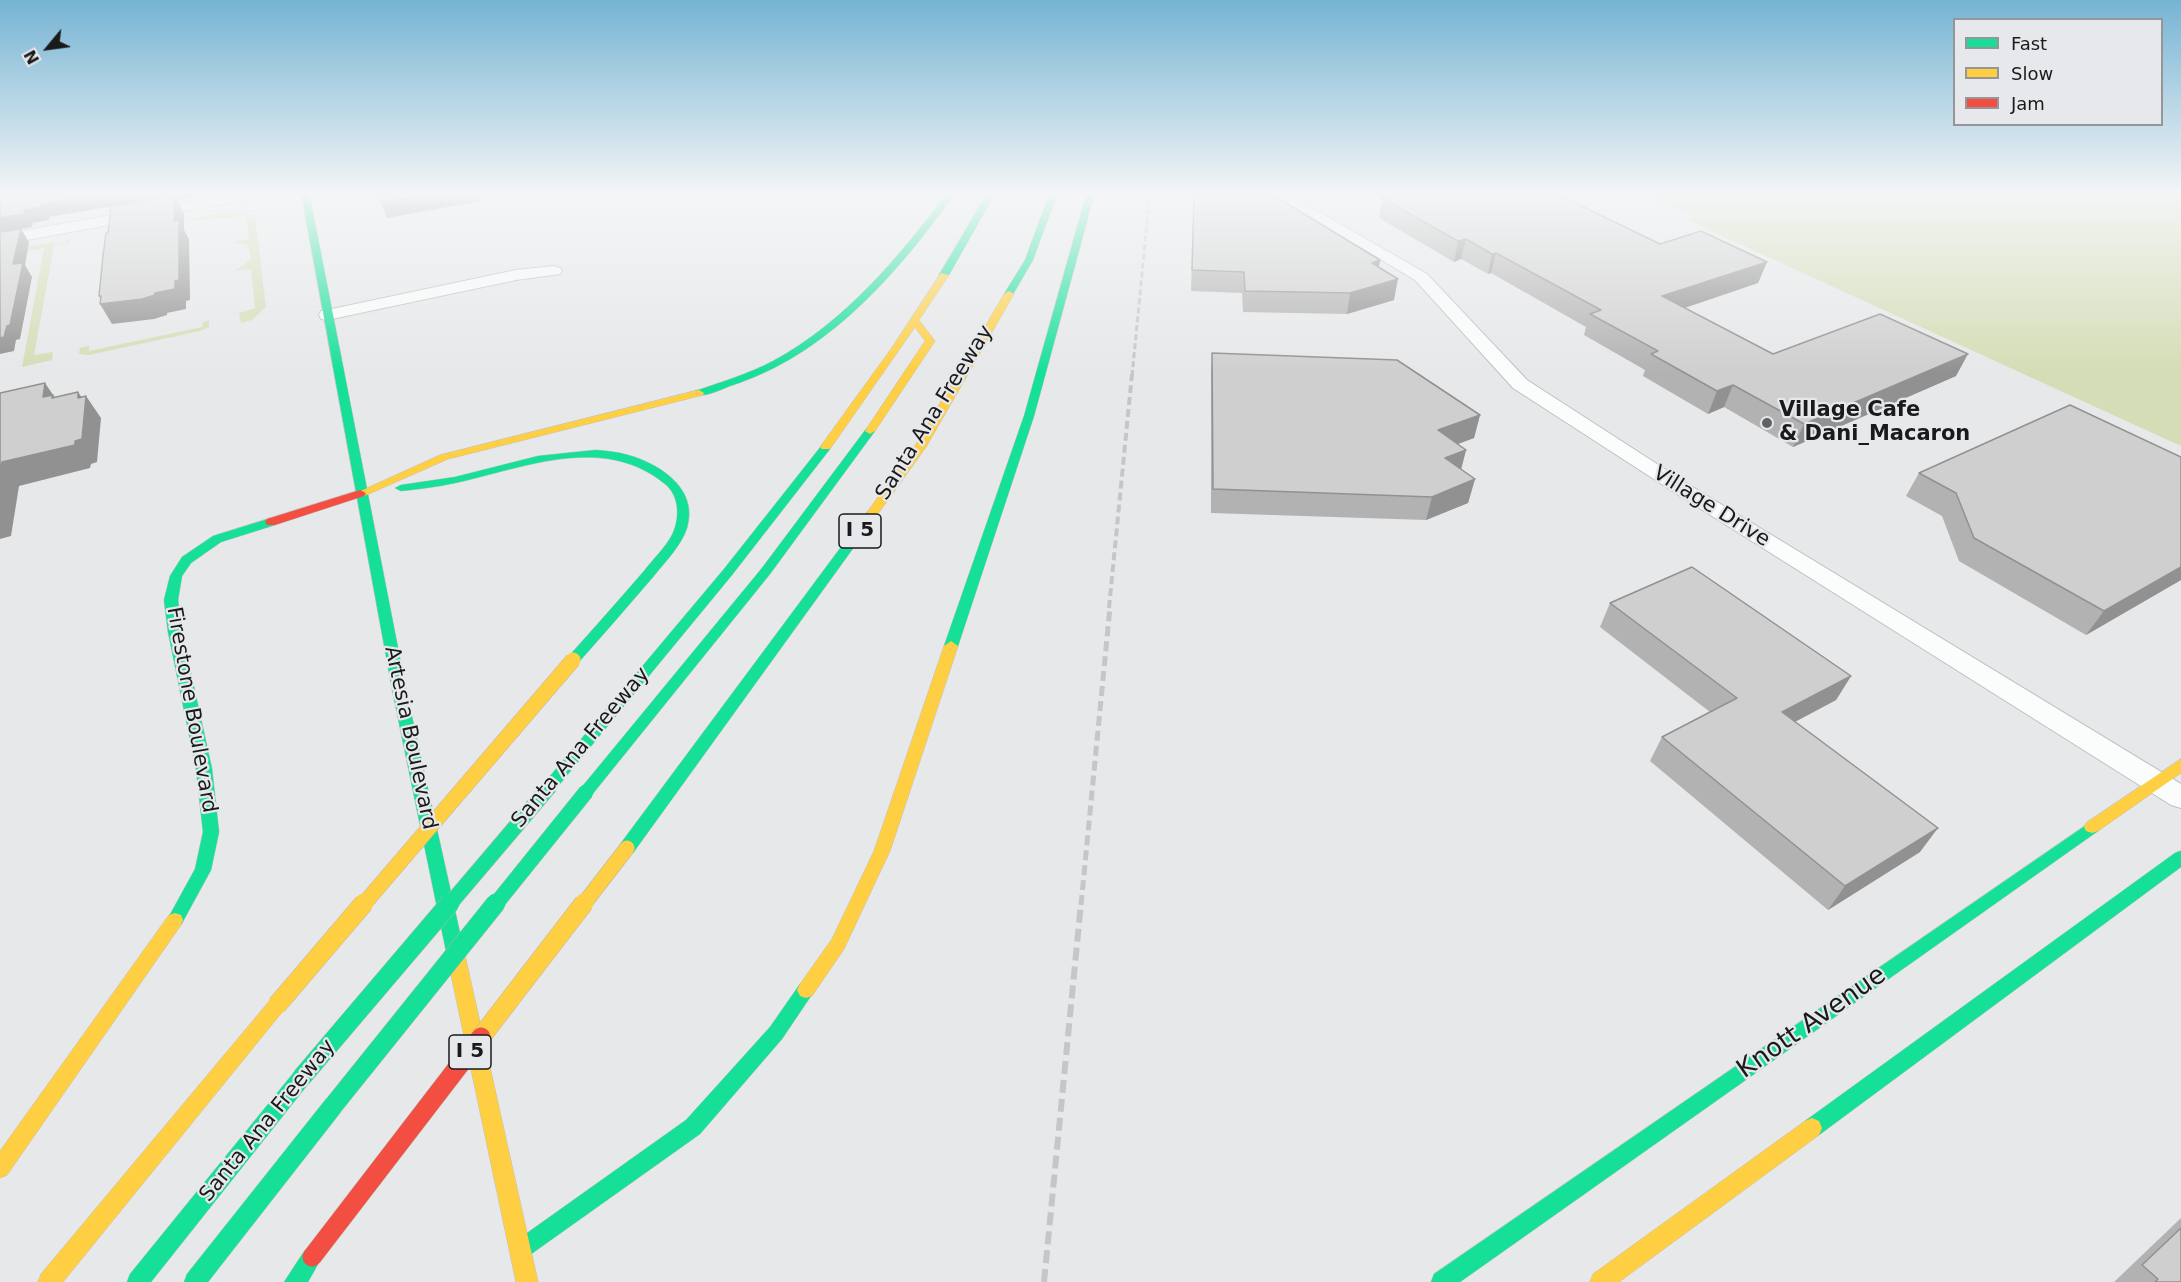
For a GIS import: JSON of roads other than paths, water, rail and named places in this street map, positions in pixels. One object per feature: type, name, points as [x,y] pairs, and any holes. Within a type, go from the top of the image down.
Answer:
[{"type":"main road","name":"Artesia Boulevard","points":[[316,252],[402,705],[526,1282]]},
{"type":"main road","points":[[360,494],[444,457],[706,391],[747,376],[788,357],[833,326],[904,252]]},
{"type":"main road","name":"Santa Ana Freeway","points":[[138,1282],[302,1077],[743,555],[868,391],[915,321],[956,252]]},
{"type":"main road","name":"Santa Ana Freeway","points":[[294,1282],[627,848],[800,615],[920,447],[1032,252]]},
{"type":"main road","points":[[520,1250],[693,1127],[776,1033],[838,944],[886,840],[1029,416],[1074,252]]},
{"type":"main road","points":[[195,1282],[333,1106],[741,602],[836,479],[893,400],[930,341],[915,321]]},
{"type":"main road","points":[[49,1282],[277,1005],[671,546],[681,528],[683,518],[682,497],[661,474],[646,465],[605,456],[571,454],[526,460],[455,480],[360,494]]},
{"type":"main road","name":"Firestone Boulevard","points":[[0,1168],[180,912],[202,870],[211,832],[204,769],[175,632],[171,600],[176,576],[186,560],[217,539],[360,494]]},
{"type":"main road","name":"Knott Avenue","points":[[1442,1282],[2181,765]]},
{"type":"main road","points":[[1601,1282],[2181,858]]},
{"type":"street","name":"Village Drive","points":[[1379,252],[1421,277],[1520,384],[1684,490],[2181,797]]},
{"type":"street","points":[[327,315],[516,275],[554,271]]},
{"type":"railway","points":[[1132,376],[1144,252]]},
{"type":"railway","points":[[1109,608],[1132,374]]},
{"type":"railway","points":[[1081,905],[1110,607]]},
{"type":"railway","points":[[1044,1282],[1081,903]]},
{"type":"place","name":"Village Cafe & Dani_Macaron","points":[[1767,423]]}]
